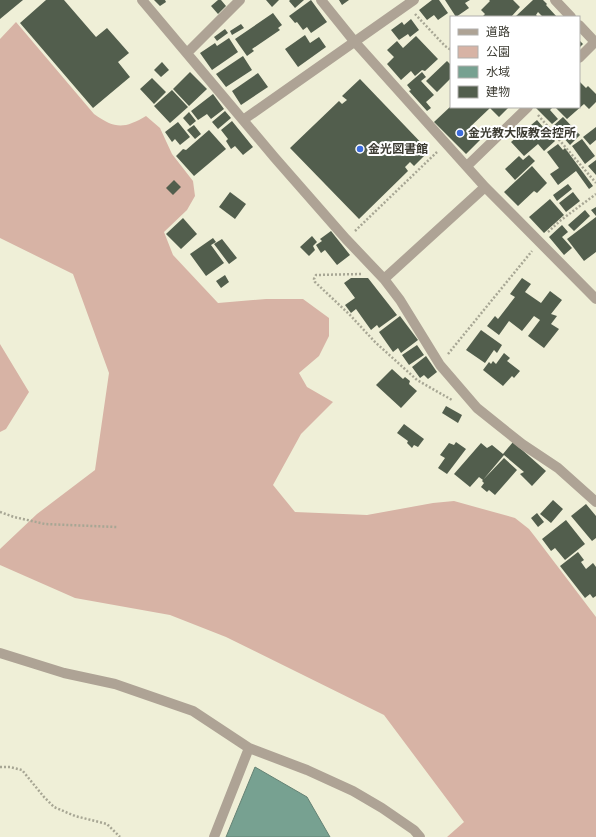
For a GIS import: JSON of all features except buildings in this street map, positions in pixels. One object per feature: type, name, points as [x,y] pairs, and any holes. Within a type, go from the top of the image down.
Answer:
[{"type":"street","points":[[142,0],[346,239],[381,276],[400,300],[440,364],[477,408],[522,444],[558,468],[596,502]]},
{"type":"street","points":[[187,53],[240,0]]},
{"type":"street","points":[[321,0],[354,41],[485,187],[596,299]]},
{"type":"street","points":[[555,0],[570,16]]},
{"type":"street","points":[[243,120],[410,3]]},
{"type":"street","points":[[580,26],[596,43],[580,57]]},
{"type":"street","points":[[467,166],[527,108]]},
{"type":"street","points":[[381,276],[485,187]]},
{"type":"street","points":[[0,653],[64,673],[115,684],[193,711],[249,748],[307,770],[353,791],[382,808],[414,830],[420,837]]},
{"type":"street","points":[[214,837],[249,748]]},
{"type":"path","points":[[410,3],[445,46],[450,49]]},
{"type":"path","points":[[529,108],[538,115],[596,183]]},
{"type":"path","points":[[346,239],[446,144]]},
{"type":"path","points":[[440,364],[514,274],[539,241],[561,220],[596,194]]},
{"type":"path","points":[[381,276],[316,275],[314,279],[315,282],[350,315],[375,342],[417,380],[463,406],[477,408]]},
{"type":"path","points":[[0,512],[14,517],[45,524],[117,527]]},
{"type":"path","points":[[0,767],[10,767],[22,770],[44,797],[54,806],[75,816],[107,824],[120,837]]},
{"type":"green space","points":[[16,22],[94,114],[114,125],[120,126],[132,123],[146,116],[160,128],[172,154],[193,181],[195,196],[187,210],[164,232],[173,255],[218,303],[266,299],[303,299],[329,318],[329,336],[319,356],[299,373],[307,387],[333,402],[301,434],[273,485],[295,512],[367,515],[433,503],[454,501],[515,518],[529,529],[596,617],[596,837],[447,837],[464,822],[384,715],[226,637],[170,615],[75,598],[0,565],[0,549],[37,514],[95,470],[109,373],[73,274],[0,238],[0,39]]},
{"type":"green space","points":[[0,344],[29,392],[6,429],[0,432]]},
{"type":"water","points":[[255,767],[307,797],[330,837],[226,837]]},
{"type":"place","name":"金光教大阪教会控所","points":[[460,133]]},
{"type":"place","name":"金光図書館","points":[[360,149]]}]
